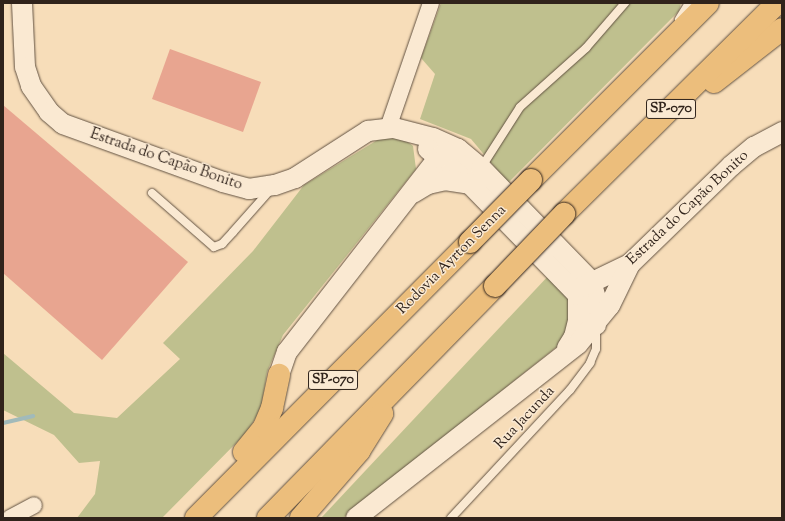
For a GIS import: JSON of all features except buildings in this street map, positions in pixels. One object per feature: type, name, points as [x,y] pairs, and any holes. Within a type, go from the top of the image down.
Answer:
[{"type":"highway","name":"Rodovia Ayrton Senna","points":[[196,518],[708,3]]},
{"type":"highway","name":"SP-070","points":[[268,518],[395,390],[564,214],[777,3]]},
{"type":"highway","points":[[668,112],[712,84],[782,29]]},
{"type":"highway","points":[[279,374],[283,387],[298,398],[319,394]]},
{"type":"highway","points":[[180,518],[248,448],[264,427],[272,408],[279,374]]},
{"type":"highway","points":[[301,518],[359,451],[372,433],[395,390]]},
{"type":"street","name":"Estrada do Capão Bonito","points":[[22,3],[25,67],[31,86],[44,106],[62,124],[223,182],[249,189],[274,185],[295,178],[368,131],[388,128],[433,138],[458,150],[481,168],[585,288]]},
{"type":"street","points":[[388,128],[431,3]]},
{"type":"street","name":"Estrada do Capão Bonito","points":[[585,288],[630,264],[731,166],[754,147],[782,132]]},
{"type":"street","name":"Estrada do Capão Bonito","points":[[412,134],[438,158],[470,184],[585,288]]},
{"type":"street","points":[[279,374],[287,352],[412,194],[438,158],[446,152],[458,150]]},
{"type":"street","points":[[412,194],[428,184],[445,180],[470,184]]},
{"type":"street","points":[[356,518],[560,358],[596,325],[621,288],[630,264]]},
{"type":"street","points":[[585,288],[596,298],[596,325]]},
{"type":"street","points":[[560,358],[574,337],[585,288]]},
{"type":"street","points":[[10,518],[34,505]]},
{"type":"lane","points":[[481,168],[520,107],[586,48],[626,3]]},
{"type":"lane","points":[[588,124],[601,99],[682,17],[689,3]]},
{"type":"lane","points":[[152,193],[214,247],[222,244],[234,232],[274,185]]},
{"type":"lane","name":"Rua Jacunda","points":[[451,518],[570,390],[590,363],[596,349],[596,325]]},
{"type":"green space","points":[[441,3],[681,3],[679,11],[508,183],[471,139],[420,119],[435,74],[421,58]]},
{"type":"green space","points":[[392,136],[404,139],[413,146],[416,169],[283,335],[267,372],[261,409],[247,432],[162,518],[77,518],[95,494],[100,461],[79,463],[54,435],[3,410],[3,353],[74,413],[117,418],[180,359],[163,343],[253,251],[304,185],[379,139]]},
{"type":"green space","points":[[550,274],[570,299],[570,322],[559,345],[343,518],[321,518]]},
{"type":"waterway","points":[[3,423],[33,416]]}]
